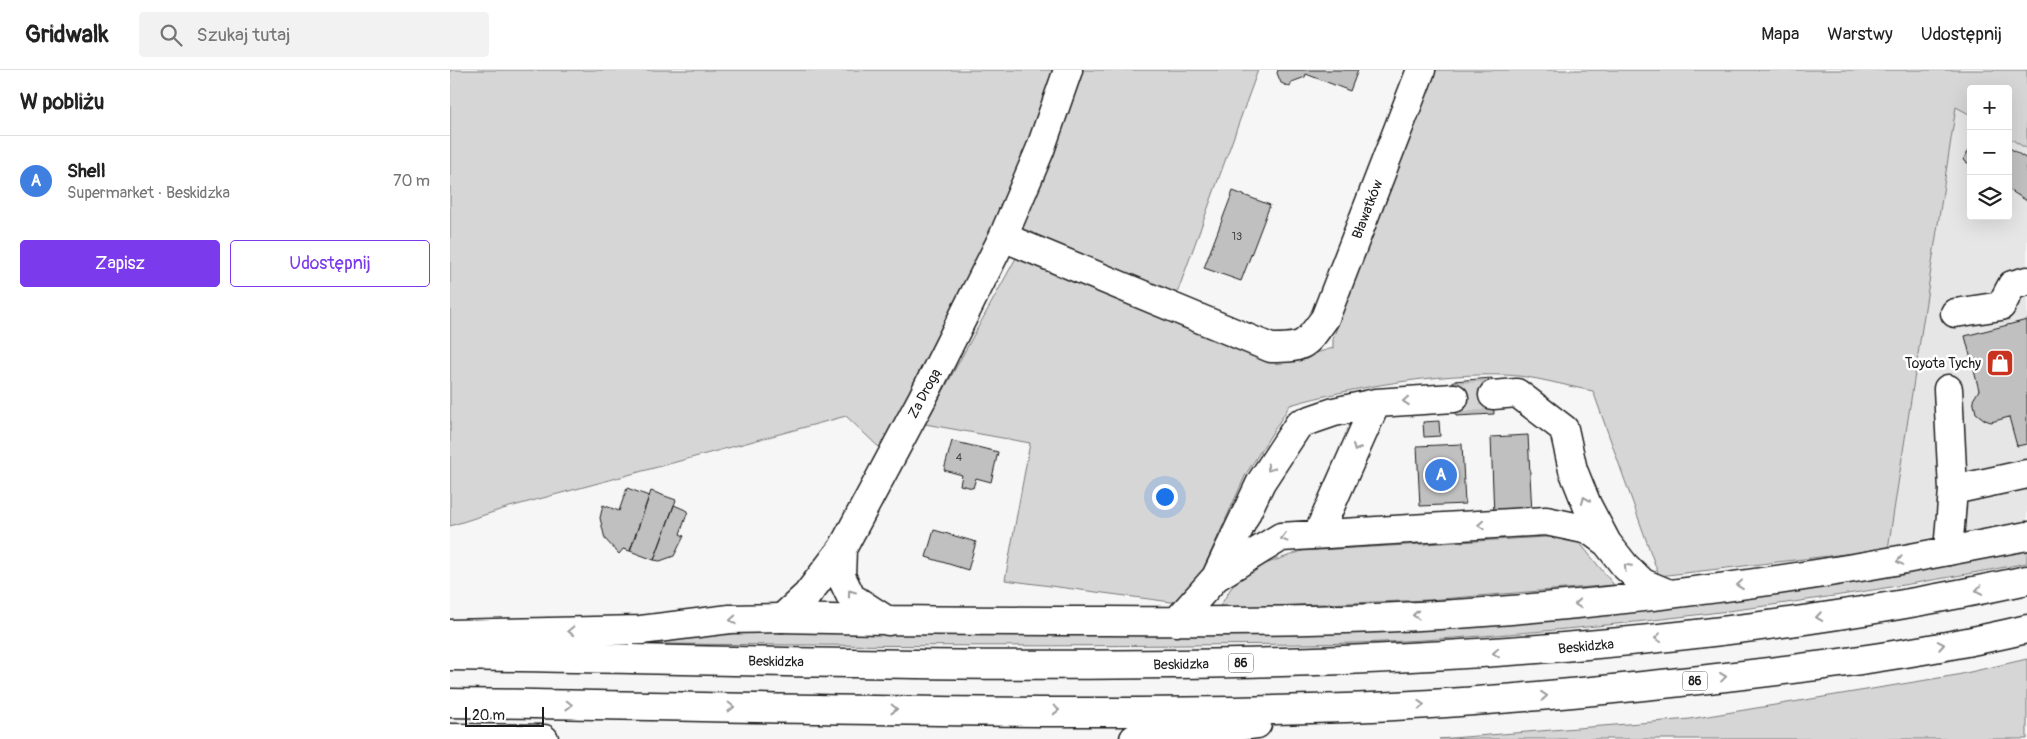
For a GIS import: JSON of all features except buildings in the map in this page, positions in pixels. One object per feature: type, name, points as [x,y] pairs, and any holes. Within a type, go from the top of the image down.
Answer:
[{"type":"main road","name":"Za Drogą","points":[[782,618],[807,595],[842,549],[1003,237],[1040,150],[1068,70]]},
{"type":"main road","name":"Bławatków","points":[[1003,237],[1271,348],[1294,348],[1306,344],[1325,318],[1421,70]]},
{"type":"main road","points":[[1955,313],[2001,306],[2012,285],[2027,281]]},
{"type":"main road","points":[[1948,389],[1953,490],[1948,551]]},
{"type":"main road","points":[[1493,395],[1517,393],[1564,429],[1573,470],[1587,505],[1608,543],[1625,566],[1643,583],[1667,593]]},
{"type":"main road","points":[[1176,622],[1216,577],[1261,482],[1299,424],[1334,412],[1376,403],[1454,398]]},
{"type":"main road","points":[[1318,534],[1376,403]]},
{"type":"main road","points":[[1953,490],[2027,474]]},
{"type":"main road","points":[[1216,577],[1282,537],[1546,521],[1589,530],[1608,543]]},
{"type":"main road","points":[[450,634],[641,630],[730,620],[782,618],[888,621],[1176,622],[1338,620],[1508,611],[1620,600],[1797,578],[2027,536]]},
{"type":"main road","name":"Za Drogą","points":[[842,549],[840,576],[851,597],[888,621]]},
{"type":"main road","name":"Beskidzka","points":[[450,656],[1088,665],[1370,660],[1496,653],[1712,632],[1886,607],[2027,580]]},
{"type":"main road","name":"86","points":[[450,703],[1090,711],[1372,707],[1496,700],[1716,678],[1893,654],[2027,628]]},
{"type":"main road","points":[[1134,739],[1189,734],[1372,707]]},
{"type":"main road","points":[[450,738],[544,739]]},
{"type":"shaded area","points":[[450,70],[1064,70],[1037,148],[885,453],[846,416],[506,508],[450,526]]},
{"type":"shaded area","points":[[1074,70],[1258,70],[1175,299],[1013,230]]},
{"type":"shaded area","points":[[1424,70],[2027,70],[2027,149],[2012,140],[2012,85],[1967,85],[1967,113],[1956,107],[1888,549],[1659,576],[1593,391],[1514,375],[1451,376],[1368,387],[1290,405],[1246,474],[1198,581],[1179,603],[1005,580],[1030,443],[925,424],[1017,256],[1285,362],[1333,348],[1333,339]]},
{"type":"shaded area","points":[[1956,106],[1967,113],[1967,220],[2012,220],[2012,140],[2027,149],[2027,523],[1888,549]]},
{"type":"shaded area","points":[[1564,536],[1579,542],[1614,585],[1428,600],[1219,608],[1231,588],[1251,569],[1302,551]]},
{"type":"shaded area","points":[[2027,545],[2027,563],[1952,577],[1726,611],[1498,635],[1392,642],[1304,644],[919,646],[652,644],[652,636],[719,630],[1364,624]]},
{"type":"shaded area","points":[[2027,659],[2027,739],[1439,739],[1690,719],[1957,675]]},
{"type":"tunnel","points":[[1454,398],[1493,395]]},
{"type":"place","name":"Toyota Tychy","points":[[2000,363]]},
{"type":"place","name":"Shell","points":[[1441,475]]}]
